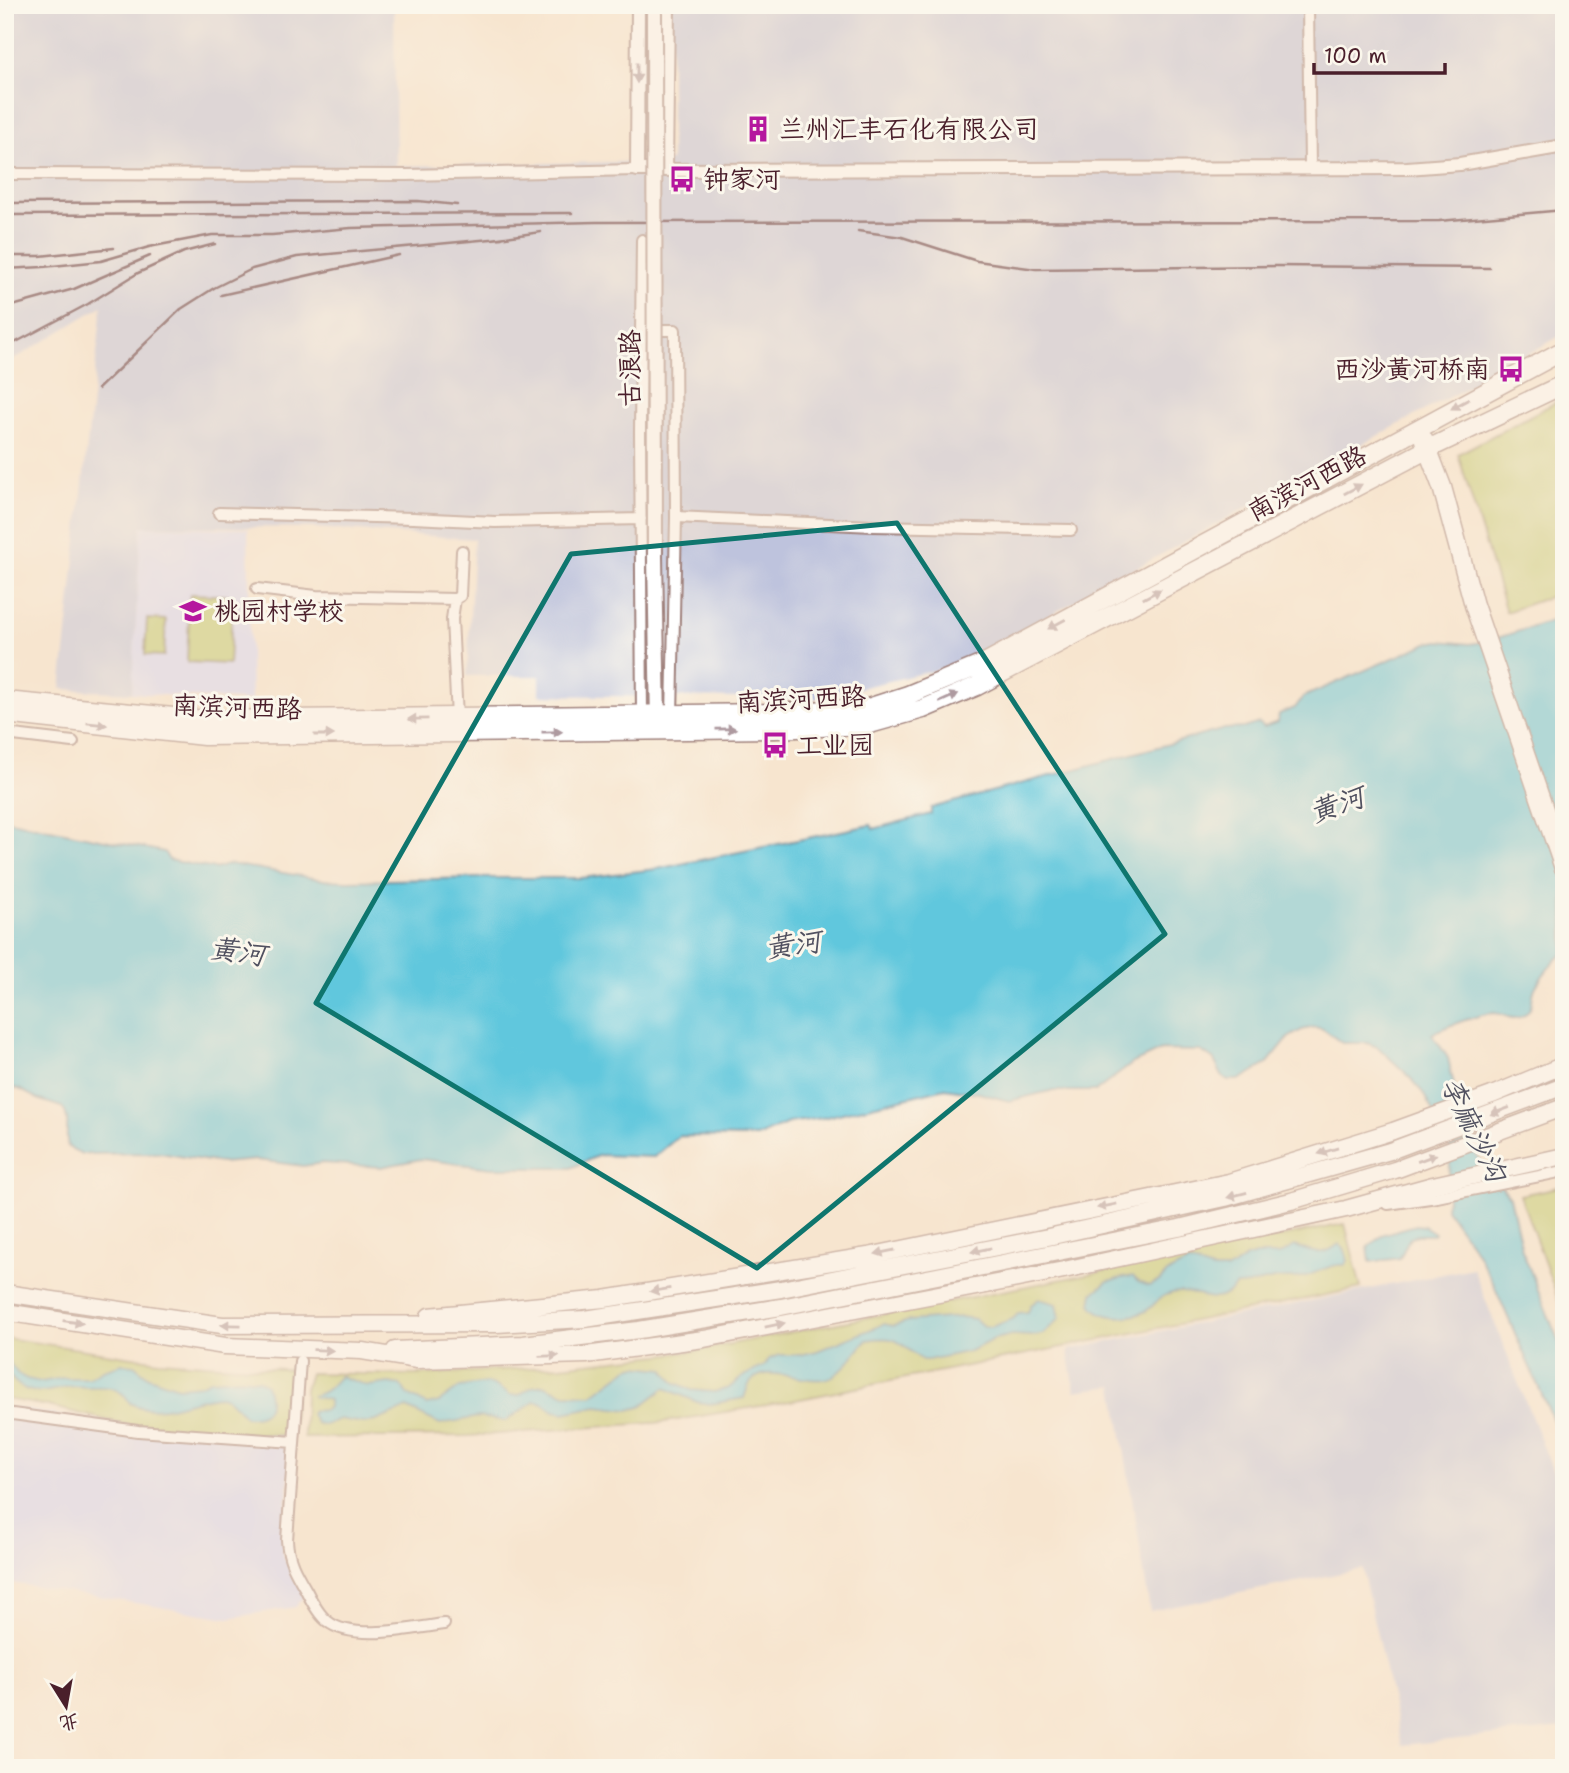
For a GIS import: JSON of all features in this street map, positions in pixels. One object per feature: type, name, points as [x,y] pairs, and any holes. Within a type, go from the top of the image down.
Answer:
[{"type":"highway","name":"南滨河西路","points":[[11,705],[204,736],[658,723],[868,708],[908,695],[983,664],[1564,350]]},
{"type":"highway","name":"南滨河西路","points":[[11,705],[205,720],[457,718],[866,725],[923,709],[977,685],[1428,449],[1564,384]]},
{"type":"highway","points":[[1418,427],[1428,449],[1460,547],[1474,605],[1564,868]]},
{"type":"main road","name":"古浪路","points":[[654,5],[658,723]]},
{"type":"main road","points":[[300,1325],[344,1317],[422,1316],[604,1299],[868,1256],[1229,1182],[1393,1131],[1564,1065]]},
{"type":"main road","points":[[5,1312],[225,1346],[362,1351],[523,1344],[616,1334],[781,1307],[1050,1245],[1337,1168],[1564,1086]]},
{"type":"main road","points":[[5,1293],[222,1325],[497,1325],[585,1319],[1050,1245],[1179,1228],[1291,1201],[1395,1170],[1564,1107]]},
{"type":"main road","points":[[362,1351],[417,1360],[586,1355],[705,1339],[1064,1270],[1435,1191],[1509,1175],[1564,1156]]},
{"type":"street","points":[[637,170],[638,5]]},
{"type":"street","points":[[666,169],[667,5]]},
{"type":"street","points":[[1308,5],[1310,168]]},
{"type":"street","points":[[5,174],[407,175],[666,169],[1407,168],[1448,165],[1564,146]]},
{"type":"street","points":[[642,240],[641,519],[658,723]]},
{"type":"street","points":[[641,330],[675,330],[676,517],[658,723]]},
{"type":"street","points":[[219,513],[412,517],[495,522],[641,519]]},
{"type":"street","points":[[676,517],[873,526],[1071,530]]},
{"type":"street","points":[[257,589],[316,597],[455,599],[460,596],[462,551]]},
{"type":"street","points":[[455,599],[452,620],[457,718]]},
{"type":"street","points":[[5,734],[73,742]]},
{"type":"street","points":[[1509,1175],[1564,1171]]},
{"type":"street","points":[[300,1361],[288,1553],[291,1564],[312,1602],[327,1622],[342,1628],[370,1632],[444,1624]]},
{"type":"street","points":[[5,1413],[138,1431],[294,1442]]},
{"type":"highlighted area","points":[[897,523],[1165,934],[757,1268],[316,1003],[571,554]]},
{"type":"shaded area","points":[[5,5],[394,5],[396,166],[671,161],[671,5],[1564,5],[1564,334],[961,664],[813,699],[540,695],[540,676],[467,676],[474,539],[315,528],[141,526],[132,693],[61,689],[102,306],[5,365]]},
{"type":"shaded area","name":"桃园村学校","points":[[141,526],[248,529],[251,701],[132,693]]},
{"type":"shaded area","points":[[1473,1268],[1564,1499],[1564,1728],[1402,1745],[1362,1569],[1150,1611],[1114,1386],[1075,1391],[1068,1350]]},
{"type":"shaded area","points":[[5,1406],[135,1427],[292,1436],[283,1555],[305,1594],[296,1607],[228,1618],[5,1582]]},
{"type":"green space","points":[[1564,398],[1564,592],[1506,612],[1458,454]]},
{"type":"green space","points":[[190,594],[233,596],[229,664],[187,662]]},
{"type":"green space","points":[[147,619],[166,620],[164,656],[145,655]]},
{"type":"green space","points":[[1564,1186],[1564,1316],[1520,1195]]},
{"type":"green space","points":[[1345,1224],[1361,1288],[785,1402],[665,1422],[468,1436],[304,1438],[305,1389],[310,1373],[417,1375],[560,1366],[695,1351]]},
{"type":"green space","points":[[5,1338],[159,1361],[296,1370],[292,1436],[135,1427],[48,1406],[5,1399]]},
{"type":"water","name":"黄河","points":[[1564,617],[1564,953],[1539,982],[1534,990],[1530,1009],[1524,1015],[1516,1018],[1497,1013],[1487,1014],[1432,1034],[1448,1058],[1462,1134],[1470,1148],[1510,1197],[1522,1250],[1564,1355],[1564,1445],[1493,1283],[1476,1251],[1446,1209],[1451,1154],[1447,1138],[1423,1093],[1378,1047],[1367,1043],[1342,1043],[1323,1029],[1315,1027],[1302,1030],[1288,1038],[1267,1064],[1239,1080],[1228,1080],[1222,1076],[1214,1060],[1201,1051],[1161,1050],[1133,1063],[1096,1091],[1050,1091],[1009,1101],[945,1088],[822,1118],[788,1123],[756,1137],[679,1136],[654,1157],[599,1155],[571,1168],[492,1168],[421,1159],[381,1167],[323,1163],[303,1166],[257,1160],[221,1163],[160,1153],[82,1154],[68,1147],[67,1117],[62,1107],[5,1086],[5,820],[164,852],[169,860],[215,869],[230,864],[324,880],[581,878],[657,869],[871,825],[873,829],[931,814],[931,808],[1225,729],[1244,728],[1259,723],[1264,727],[1278,722],[1279,714],[1295,708],[1303,697],[1428,643],[1485,642]]},
{"type":"water","points":[[1416,1225],[1424,1226],[1435,1233],[1410,1237],[1400,1258],[1370,1262],[1368,1247],[1384,1234]]},
{"type":"water","points":[[1339,1244],[1345,1250],[1348,1261],[1345,1265],[1302,1277],[1236,1286],[1220,1297],[1172,1293],[1159,1299],[1146,1311],[1124,1317],[1102,1313],[1091,1304],[1093,1293],[1108,1281],[1133,1276],[1138,1282],[1149,1286],[1189,1262],[1212,1270],[1228,1270],[1256,1255],[1279,1255],[1295,1246],[1312,1252],[1323,1252]]},
{"type":"water","points":[[1039,1299],[1057,1304],[1060,1318],[1043,1334],[994,1339],[970,1351],[928,1360],[922,1360],[892,1339],[867,1340],[833,1376],[813,1379],[767,1374],[750,1383],[744,1398],[710,1404],[697,1402],[665,1388],[640,1407],[629,1410],[597,1406],[564,1413],[535,1401],[506,1421],[479,1417],[440,1424],[407,1408],[376,1421],[363,1423],[339,1419],[325,1425],[316,1423],[311,1414],[329,1406],[329,1400],[312,1396],[325,1391],[340,1376],[368,1386],[389,1383],[400,1385],[408,1395],[427,1405],[439,1402],[460,1387],[486,1383],[510,1395],[519,1395],[532,1387],[543,1385],[565,1394],[592,1395],[629,1368],[637,1366],[664,1369],[674,1382],[691,1390],[714,1392],[729,1388],[745,1375],[765,1366],[769,1359],[779,1355],[800,1355],[817,1351],[884,1324],[893,1326],[909,1321],[961,1317],[975,1319],[983,1326],[991,1327],[1013,1319],[1019,1313],[1028,1312],[1031,1305]]},
{"type":"water","points":[[5,1357],[18,1374],[41,1382],[63,1378],[89,1378],[122,1364],[134,1365],[149,1377],[178,1387],[200,1385],[210,1380],[259,1380],[266,1385],[269,1405],[264,1413],[245,1416],[229,1399],[221,1396],[153,1409],[130,1403],[122,1393],[106,1387],[71,1386],[45,1392],[32,1391],[20,1386],[12,1378],[5,1364]]},
{"type":"railway","points":[[5,203],[418,201],[457,205]]},
{"type":"railway","points":[[5,269],[101,261],[149,247],[212,235],[272,235],[351,228],[596,222],[1439,221],[1564,210]]},
{"type":"railway","points":[[5,215],[572,213]]},
{"type":"railway","points":[[858,231],[902,237],[977,261],[1036,269],[1276,266],[1490,268]]},
{"type":"railway","points":[[492,239],[541,232]]},
{"type":"railway","points":[[98,389],[181,309],[252,269],[297,257],[502,238]]},
{"type":"railway","points":[[5,348],[88,304],[138,273],[184,252],[215,244]]},
{"type":"railway","points":[[5,256],[40,256],[114,248]]},
{"type":"railway","points":[[221,295],[399,255]]},
{"type":"railway","points":[[5,308],[74,289],[150,256]]},
{"type":"place","name":"兰州汇丰石化有限公司","points":[[758,129]]},
{"type":"place","name":"钟家河","points":[[682,179]]},
{"type":"place","name":"西沙黄河桥南","points":[[1511,369]]},
{"type":"place","name":"桃园村学校","points":[[193,611]]},
{"type":"place","name":"工业园","points":[[775,745]]},
{"type":"water label","name":"李麻沙沟","points":[[1474,1129]]}]
